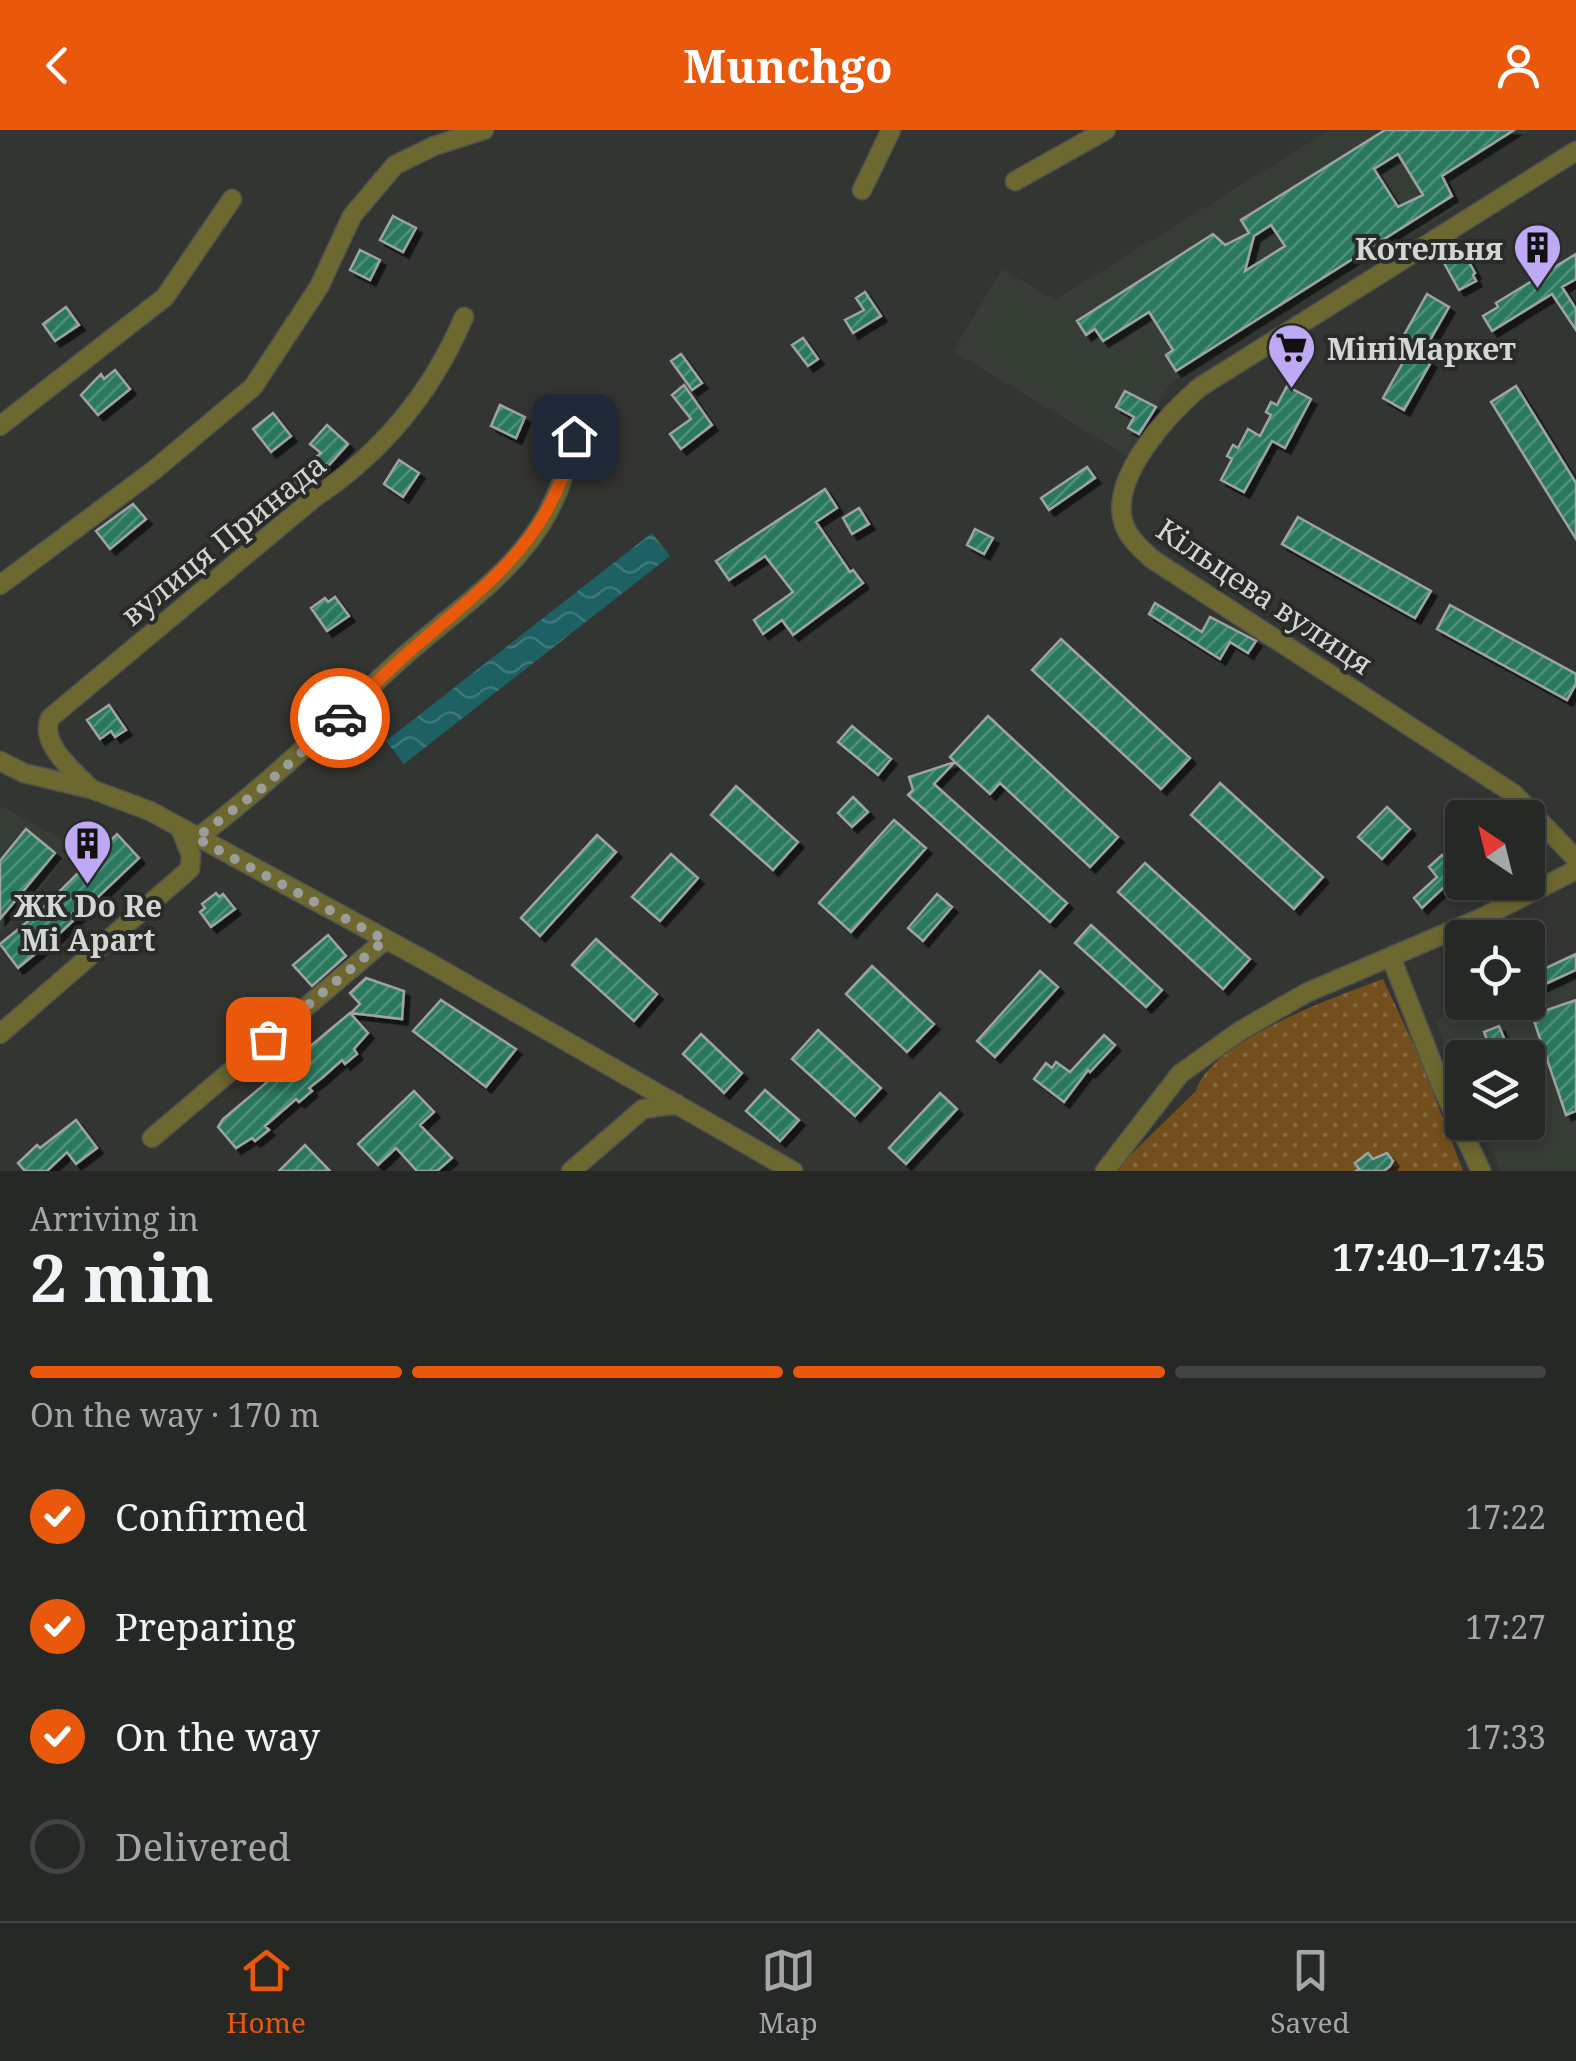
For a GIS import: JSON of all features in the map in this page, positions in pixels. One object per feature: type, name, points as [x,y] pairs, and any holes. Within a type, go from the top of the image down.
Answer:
[{"type":"street","points":[[0,585],[153,472],[254,386],[319,287],[352,216],[394,165],[434,146],[484,130]]},
{"type":"street","points":[[862,190],[891,130]]},
{"type":"street","points":[[1015,181],[1106,130]]},
{"type":"street","name":"Кільцева вулиця","points":[[1576,151],[1200,387],[1175,409],[1152,438],[1132,472],[1121,509],[1128,534],[1152,559],[1514,794],[1576,859]]},
{"type":"street","points":[[0,426],[165,297],[232,198]]},
{"type":"street","name":"вулиця Принада","points":[[91,789],[48,739],[46,727],[50,718],[336,483],[393,431],[430,384],[464,317]]},
{"type":"street","points":[[196,838],[261,789],[401,658],[506,568],[531,540],[551,506],[569,463],[574,436]]},
{"type":"street","points":[[0,761],[24,773],[91,789],[150,810],[793,1171]]},
{"type":"street","points":[[0,1034],[190,869],[191,855],[180,827]]},
{"type":"street","points":[[1104,1171],[1180,1074],[1240,1031],[1306,993],[1576,870]]},
{"type":"street","points":[[152,1138],[385,940]]},
{"type":"street","points":[[1392,957],[1440,1084],[1481,1171]]},
{"type":"street","points":[[571,1171],[643,1109],[678,1104]]},
{"type":"shaded area","points":[[1330,130],[1530,130],[1446,182],[1460,205],[1170,384],[1127,456],[953,351],[1002,269],[1055,300]]},
{"type":"shaded area","points":[[0,806],[74,846],[13,924],[0,932]]},
{"type":"shaded area","points":[[1576,959],[1576,1171],[1501,1171],[1487,1140],[1545,1140],[1545,1040],[1445,1040],[1445,1043],[1435,1020],[1445,1016],[1445,1020],[1545,1020],[1545,973]]},
{"type":"shaded area","points":[[1383,979],[1420,1058],[1445,1124],[1445,1140],[1451,1140],[1463,1171],[1114,1171],[1196,1091],[1206,1073],[1225,1055],[1249,1038]]},
{"type":"water","points":[[652,533],[670,556],[404,764],[386,741]]},
{"type":"building","points":[[1385,130],[1514,130],[1442,176],[1452,196],[1176,371],[1166,355],[1173,350],[1149,312],[1103,341],[1095,329],[1086,335],[1077,321],[1213,234],[1225,245],[1249,233],[1241,220]],"holes":[[[1398,154],[1423,195],[1398,207],[1374,169]],[[1271,225],[1285,246],[1245,271],[1254,236]]]},
{"type":"building","points":[[393,216],[416,228],[403,252],[380,240]]},
{"type":"building","points":[[1457,240],[1476,281],[1459,290],[1438,252]]},
{"type":"building","points":[[360,250],[380,260],[370,280],[350,270]]},
{"type":"building","name":"Котельня","points":[[1576,254],[1576,279],[1562,287],[1576,309],[1576,330],[1552,294],[1492,331],[1483,316],[1498,307],[1496,303]]},
{"type":"building","points":[[865,292],[881,316],[853,333],[845,320],[864,310],[856,298]]},
{"type":"building","points":[[1427,294],[1449,307],[1421,356],[1431,362],[1404,410],[1383,398],[1410,350],[1399,344]]},
{"type":"building","points":[[66,307],[79,325],[55,341],[43,324]]},
{"type":"building","points":[[803,338],[818,359],[808,366],[792,345]]},
{"type":"building","points":[[681,354],[702,383],[692,390],[671,361]]},
{"type":"building","points":[[115,370],[130,389],[98,415],[81,395],[101,374],[104,379]]},
{"type":"building","points":[[684,385],[712,425],[681,449],[670,434],[691,419],[672,395]]},
{"type":"building","points":[[1287,386],[1311,399],[1285,448],[1272,441],[1244,492],[1221,480],[1232,459],[1227,456],[1233,445],[1238,448],[1248,429],[1260,436],[1271,415],[1266,412],[1271,402],[1277,405]]},
{"type":"building","points":[[1516,386],[1576,483],[1576,539],[1491,402]]},
{"type":"building","points":[[1125,391],[1156,407],[1139,434],[1128,428],[1134,417],[1116,407]]},
{"type":"building","points":[[500,405],[525,417],[516,438],[491,426]]},
{"type":"building","points":[[273,413],[291,436],[271,452],[253,429]]},
{"type":"building","points":[[327,425],[348,444],[324,475],[302,491],[291,478],[321,453],[310,444]]},
{"type":"building","points":[[399,460],[419,473],[403,497],[384,484]]},
{"type":"building","points":[[1087,467],[1095,478],[1049,510],[1041,498]]},
{"type":"building","points":[[825,489],[837,508],[816,522],[850,572],[853,570],[863,583],[793,635],[782,620],[763,634],[754,620],[793,592],[765,556],[729,580],[716,561]]},
{"type":"building","points":[[133,504],[146,519],[110,549],[96,531]]},
{"type":"building","points":[[859,508],[869,524],[852,534],[843,518]]},
{"type":"building","points":[[1298,517],[1431,591],[1415,618],[1282,544]]},
{"type":"building","points":[[975,529],[993,538],[984,554],[967,545]]},
{"type":"building","points":[[335,597],[349,616],[327,631],[311,608],[325,598],[328,602]]},
{"type":"building","points":[[1155,603],[1202,632],[1210,617],[1256,641],[1248,653],[1230,642],[1220,659],[1149,614]]},
{"type":"building","points":[[1450,605],[1576,674],[1576,684],[1567,700],[1437,629]]},
{"type":"building","points":[[1061,639],[1190,758],[1161,789],[1032,670]]},
{"type":"building","points":[[109,705],[126,730],[115,737],[111,731],[100,739],[87,720]]},
{"type":"building","points":[[988,716],[1118,837],[1090,867],[1000,783],[990,794],[950,757]]},
{"type":"building","points":[[852,726],[891,759],[878,775],[838,742]]},
{"type":"building","points":[[955,762],[934,784],[1067,903],[1050,922],[908,795],[913,790],[909,777]]},
{"type":"building","points":[[1220,783],[1323,877],[1294,909],[1191,815]]},
{"type":"building","points":[[736,786],[798,842],[773,870],[711,815]]},
{"type":"building","points":[[853,797],[868,812],[852,827],[838,813]]},
{"type":"building","points":[[1387,807],[1410,829],[1382,859],[1358,837]]},
{"type":"building","points":[[894,820],[926,848],[851,932],[819,903]]},
{"type":"building","points":[[26,829],[55,853],[0,919],[0,861]]},
{"type":"building","name":"ЖК Do Re Mi Apart","points":[[117,834],[139,858],[18,968],[0,944],[37,914]]},
{"type":"building","points":[[597,835],[616,852],[540,936],[521,918]]},
{"type":"building","points":[[671,854],[698,878],[660,921],[632,897]]},
{"type":"building","points":[[1442,855],[1445,858],[1445,886],[1422,908],[1414,898],[1437,877],[1429,867]]},
{"type":"building","points":[[1145,863],[1250,959],[1223,989],[1118,892]]},
{"type":"building","points":[[216,893],[219,897],[223,894],[235,909],[211,927],[200,912],[205,908],[202,904]]},
{"type":"building","points":[[937,894],[952,907],[923,941],[908,928]]},
{"type":"building","points":[[1091,925],[1162,990],[1146,1007],[1075,943]]},
{"type":"building","points":[[328,935],[346,956],[312,986],[293,965]]},
{"type":"building","points":[[596,939],[657,994],[634,1021],[572,965]]},
{"type":"building","points":[[1576,954],[1576,970],[1545,984],[1545,968]]},
{"type":"building","points":[[872,966],[934,1024],[907,1052],[846,994]]},
{"type":"building","points":[[1040,971],[1058,987],[995,1057],[977,1041]]},
{"type":"building","points":[[366,978],[404,991],[402,1019],[351,1013],[360,1004],[350,993]]},
{"type":"building","points":[[441,1000],[516,1049],[486,1087],[413,1031]]},
{"type":"building","points":[[1576,1000],[1576,1111],[1566,1115],[1545,1053],[1545,1040],[1540,1040],[1534,1020],[1545,1020],[1545,1011]]},
{"type":"building","points":[[350,1013],[368,1033],[354,1049],[357,1054],[345,1064],[342,1060],[309,1088],[312,1091],[299,1102],[296,1099],[265,1126],[269,1130],[255,1141],[252,1138],[236,1148],[218,1127],[223,1119]]},
{"type":"building","points":[[1499,1026],[1505,1040],[1487,1040],[1484,1032]]},
{"type":"building","points":[[818,1030],[881,1088],[855,1116],[792,1059]]},
{"type":"building","points":[[701,1034],[742,1073],[724,1093],[683,1054]]},
{"type":"building","points":[[1104,1035],[1115,1045],[1088,1070],[1064,1102],[1034,1079],[1046,1063],[1052,1068],[1056,1062],[1070,1072]]},
{"type":"building","points":[[765,1090],[799,1120],[780,1141],[746,1111]]},
{"type":"building","points":[[414,1091],[434,1112],[420,1125],[452,1158],[437,1171],[417,1171],[396,1148],[378,1165],[358,1144]]},
{"type":"building","points":[[940,1093],[957,1109],[906,1164],[889,1148]]},
{"type":"building","points":[[76,1120],[97,1148],[76,1164],[67,1152],[47,1171],[25,1171],[18,1163],[37,1145],[40,1148]]},
{"type":"building","points":[[305,1145],[330,1171],[279,1171]]},
{"type":"building","points":[[1368,1153],[1373,1159],[1387,1153],[1393,1161],[1384,1171],[1356,1171],[1359,1169],[1355,1163]]},
{"type":"way so far","points":[[268,1039],[385,940],[196,838],[261,789],[340,718]]},
{"type":"place","name":"Котельня","points":[[1538,290]]},
{"type":"place","name":"МініМаркет","points":[[1292,390]]},
{"type":"place","name":"ЖК Do Re Mi Apart","points":[[88,886]]},
{"type":"route","points":[[340,718],[401,658],[506,568],[531,540],[569,463],[574,436]]}]
